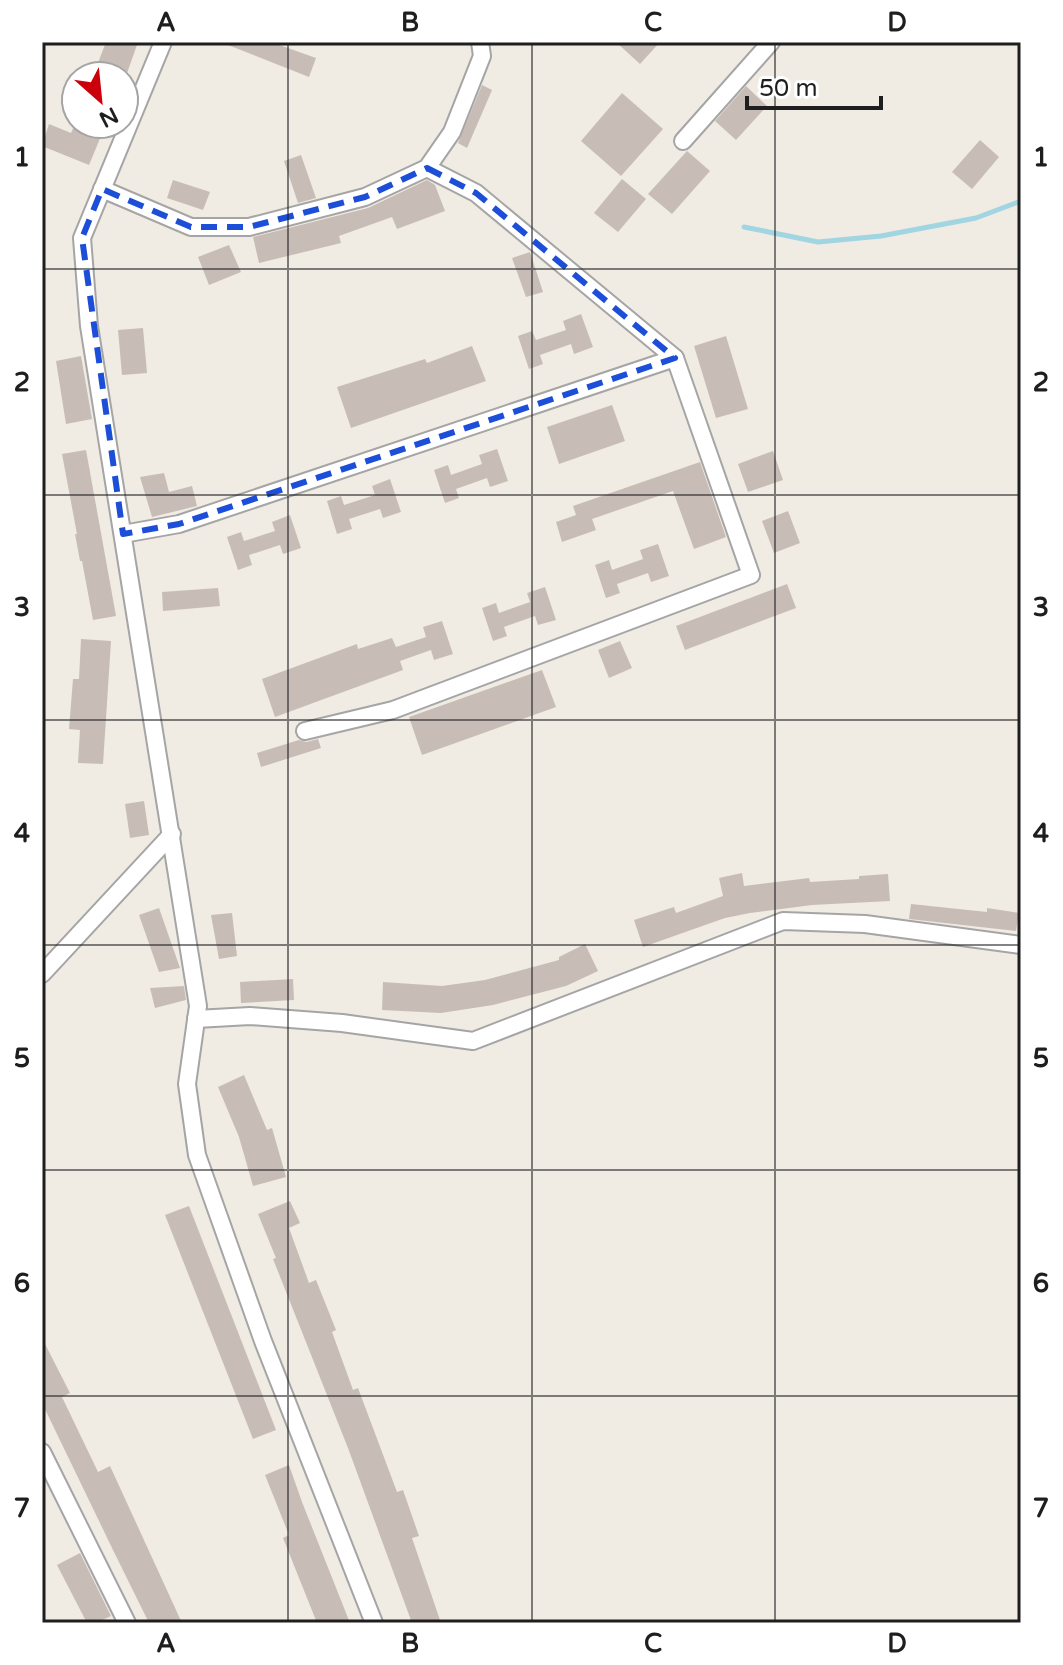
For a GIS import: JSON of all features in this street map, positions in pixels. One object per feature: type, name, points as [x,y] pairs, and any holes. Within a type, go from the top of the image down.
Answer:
[{"type":"street","points":[[163,42],[82,238],[89,326],[198,1006],[187,1084],[197,1155],[263,1341],[374,1623]]},
{"type":"street","points":[[102,189],[191,227],[249,227],[365,197],[427,168],[452,132],[482,56],[480,42]]},
{"type":"street","points":[[683,141],[771,42]]},
{"type":"street","points":[[305,731],[393,710],[751,575],[675,358],[476,193],[427,168]]},
{"type":"street","points":[[123,534],[179,524],[675,358]]},
{"type":"street","points":[[42,974],[172,834]]},
{"type":"street","points":[[196,1019],[250,1016],[342,1023],[473,1041],[783,921],[865,924],[1021,945]]},
{"type":"street","points":[[42,1452],[127,1623]]},
{"type":"highlighted area","points":[[427,168],[476,193],[675,358],[179,524],[123,534],[82,238],[102,189],[191,227],[249,227],[365,197]]},
{"type":"building","points":[[106,42],[138,42],[132,60],[99,60]]},
{"type":"building","points":[[271,42],[316,58],[309,77],[223,43]]},
{"type":"building","points":[[616,42],[660,42],[640,64]]},
{"type":"building","points":[[482,85],[492,90],[467,148],[458,143]]},
{"type":"building","points":[[746,86],[767,106],[736,140],[715,121]]},
{"type":"building","points":[[622,93],[663,129],[621,176],[581,141]]},
{"type":"building","points":[[49,124],[60,128],[60,140],[99,140],[89,165],[42,146]]},
{"type":"building","points":[[980,140],[999,157],[972,189],[952,172]]},
{"type":"building","points":[[687,151],[710,171],[672,214],[648,194]]},
{"type":"building","points":[[301,155],[316,198],[298,203],[284,161]]},
{"type":"building","points":[[622,179],[646,199],[618,232],[594,213]]},
{"type":"building","points":[[173,180],[210,192],[203,210],[167,198]]},
{"type":"building","points":[[427,180],[435,185],[445,211],[397,229],[392,217],[339,236],[341,243],[259,263],[253,237],[368,208]]},
{"type":"building","points":[[229,245],[241,272],[209,285],[198,257]]},
{"type":"building","points":[[530,252],[543,292],[526,297],[512,258]]},
{"type":"building","points":[[581,314],[593,347],[574,354],[571,344],[540,355],[543,364],[529,369],[518,336],[532,331],[536,340],[566,330],[563,321]]},
{"type":"building","points":[[143,328],[147,373],[122,375],[118,330]]},
{"type":"building","points":[[726,336],[748,409],[716,418],[694,346]]},
{"type":"building","points":[[472,346],[486,381],[351,428],[337,387],[425,359],[427,363]]},
{"type":"building","points":[[81,356],[92,419],[66,424],[56,361]]},
{"type":"building","points":[[612,405],[625,441],[559,464],[547,427]]},
{"type":"building","points":[[497,449],[508,481],[490,487],[487,478],[456,489],[459,498],[445,503],[434,470],[448,465],[451,475],[482,464],[479,455]]},
{"type":"building","points":[[86,450],[116,616],[93,620],[62,454]]},
{"type":"building","points":[[773,451],[783,480],[748,492],[738,464]]},
{"type":"building","points":[[700,462],[726,537],[694,549],[673,491],[592,519],[596,530],[562,542],[556,522],[576,515],[573,506]]},
{"type":"building","points":[[164,473],[169,492],[192,486],[197,506],[152,517],[140,477]]},
{"type":"building","points":[[390,479],[401,512],[383,518],[380,509],[349,519],[352,529],[337,534],[327,501],[341,496],[344,505],[375,495],[372,486]]},
{"type":"building","points":[[788,511],[800,543],[774,553],[762,521]]},
{"type":"building","points":[[290,515],[301,548],[283,554],[280,545],[249,555],[252,565],[238,570],[227,537],[241,532],[244,541],[275,531],[272,522]]},
{"type":"building","points":[[658,544],[669,576],[651,582],[648,573],[617,584],[620,593],[606,598],[595,565],[609,560],[612,570],[643,559],[640,550]]},
{"type":"building","points":[[787,584],[796,608],[685,650],[676,626]]},
{"type":"building","points":[[545,587],[556,620],[538,625],[535,616],[504,627],[507,636],[493,641],[482,608],[496,603],[499,613],[530,602],[527,593]]},
{"type":"building","points":[[218,588],[220,606],[163,611],[162,592]]},
{"type":"building","points":[[442,621],[453,654],[434,660],[431,650],[400,661],[403,670],[275,717],[262,679],[357,644],[358,649],[392,638],[396,647],[426,637],[423,627]]},
{"type":"building","points":[[81,639],[111,641],[103,764],[78,763],[80,730],[69,729],[73,679],[79,679]]},
{"type":"building","points":[[620,641],[632,668],[609,678],[598,650]]},
{"type":"building","points":[[542,670],[556,707],[422,755],[409,717]]},
{"type":"building","points":[[318,739],[321,748],[261,767],[257,753],[299,740],[307,742]]},
{"type":"building","points":[[144,801],[149,835],[130,838],[125,804]]},
{"type":"building","points":[[742,873],[744,886],[809,878],[810,882],[859,879],[859,876],[888,874],[890,901],[812,905],[750,913],[725,918],[643,947],[634,920],[674,907],[676,913],[723,896],[719,878]]},
{"type":"building","points":[[911,904],[1019,913],[1016,931],[909,919]]},
{"type":"building","points":[[159,908],[180,968],[159,972],[139,915]]},
{"type":"building","points":[[232,913],[237,956],[219,959],[211,915]]},
{"type":"building","points":[[585,944],[598,971],[566,986],[493,1005],[441,1013],[382,1010],[383,982],[442,986],[485,980],[559,960],[559,957]]},
{"type":"building","points":[[293,979],[294,1000],[241,1003],[240,982]]},
{"type":"building","points":[[184,986],[186,1000],[155,1008],[150,988]]},
{"type":"building","points":[[244,1075],[267,1130],[272,1128],[286,1177],[253,1186],[239,1137],[218,1087]]},
{"type":"building","points":[[290,1201],[300,1223],[289,1228],[309,1283],[316,1280],[336,1330],[332,1332],[353,1390],[358,1388],[397,1492],[403,1490],[419,1536],[412,1538],[441,1623],[412,1623],[348,1448],[273,1259],[276,1258],[258,1214]]},
{"type":"building","points":[[189,1206],[276,1430],[253,1439],[165,1215]]},
{"type":"building","points":[[42,1338],[70,1393],[62,1397],[98,1472],[110,1466],[182,1623],[149,1623],[113,1550],[42,1403]]},
{"type":"building","points":[[289,1465],[350,1623],[317,1623],[283,1538],[289,1535],[265,1475]]},
{"type":"building","points":[[80,1553],[111,1616],[96,1623],[87,1623],[57,1565]]},
{"type":"waterway","points":[[744,227],[818,242],[881,236],[976,218],[1021,201]]}]
